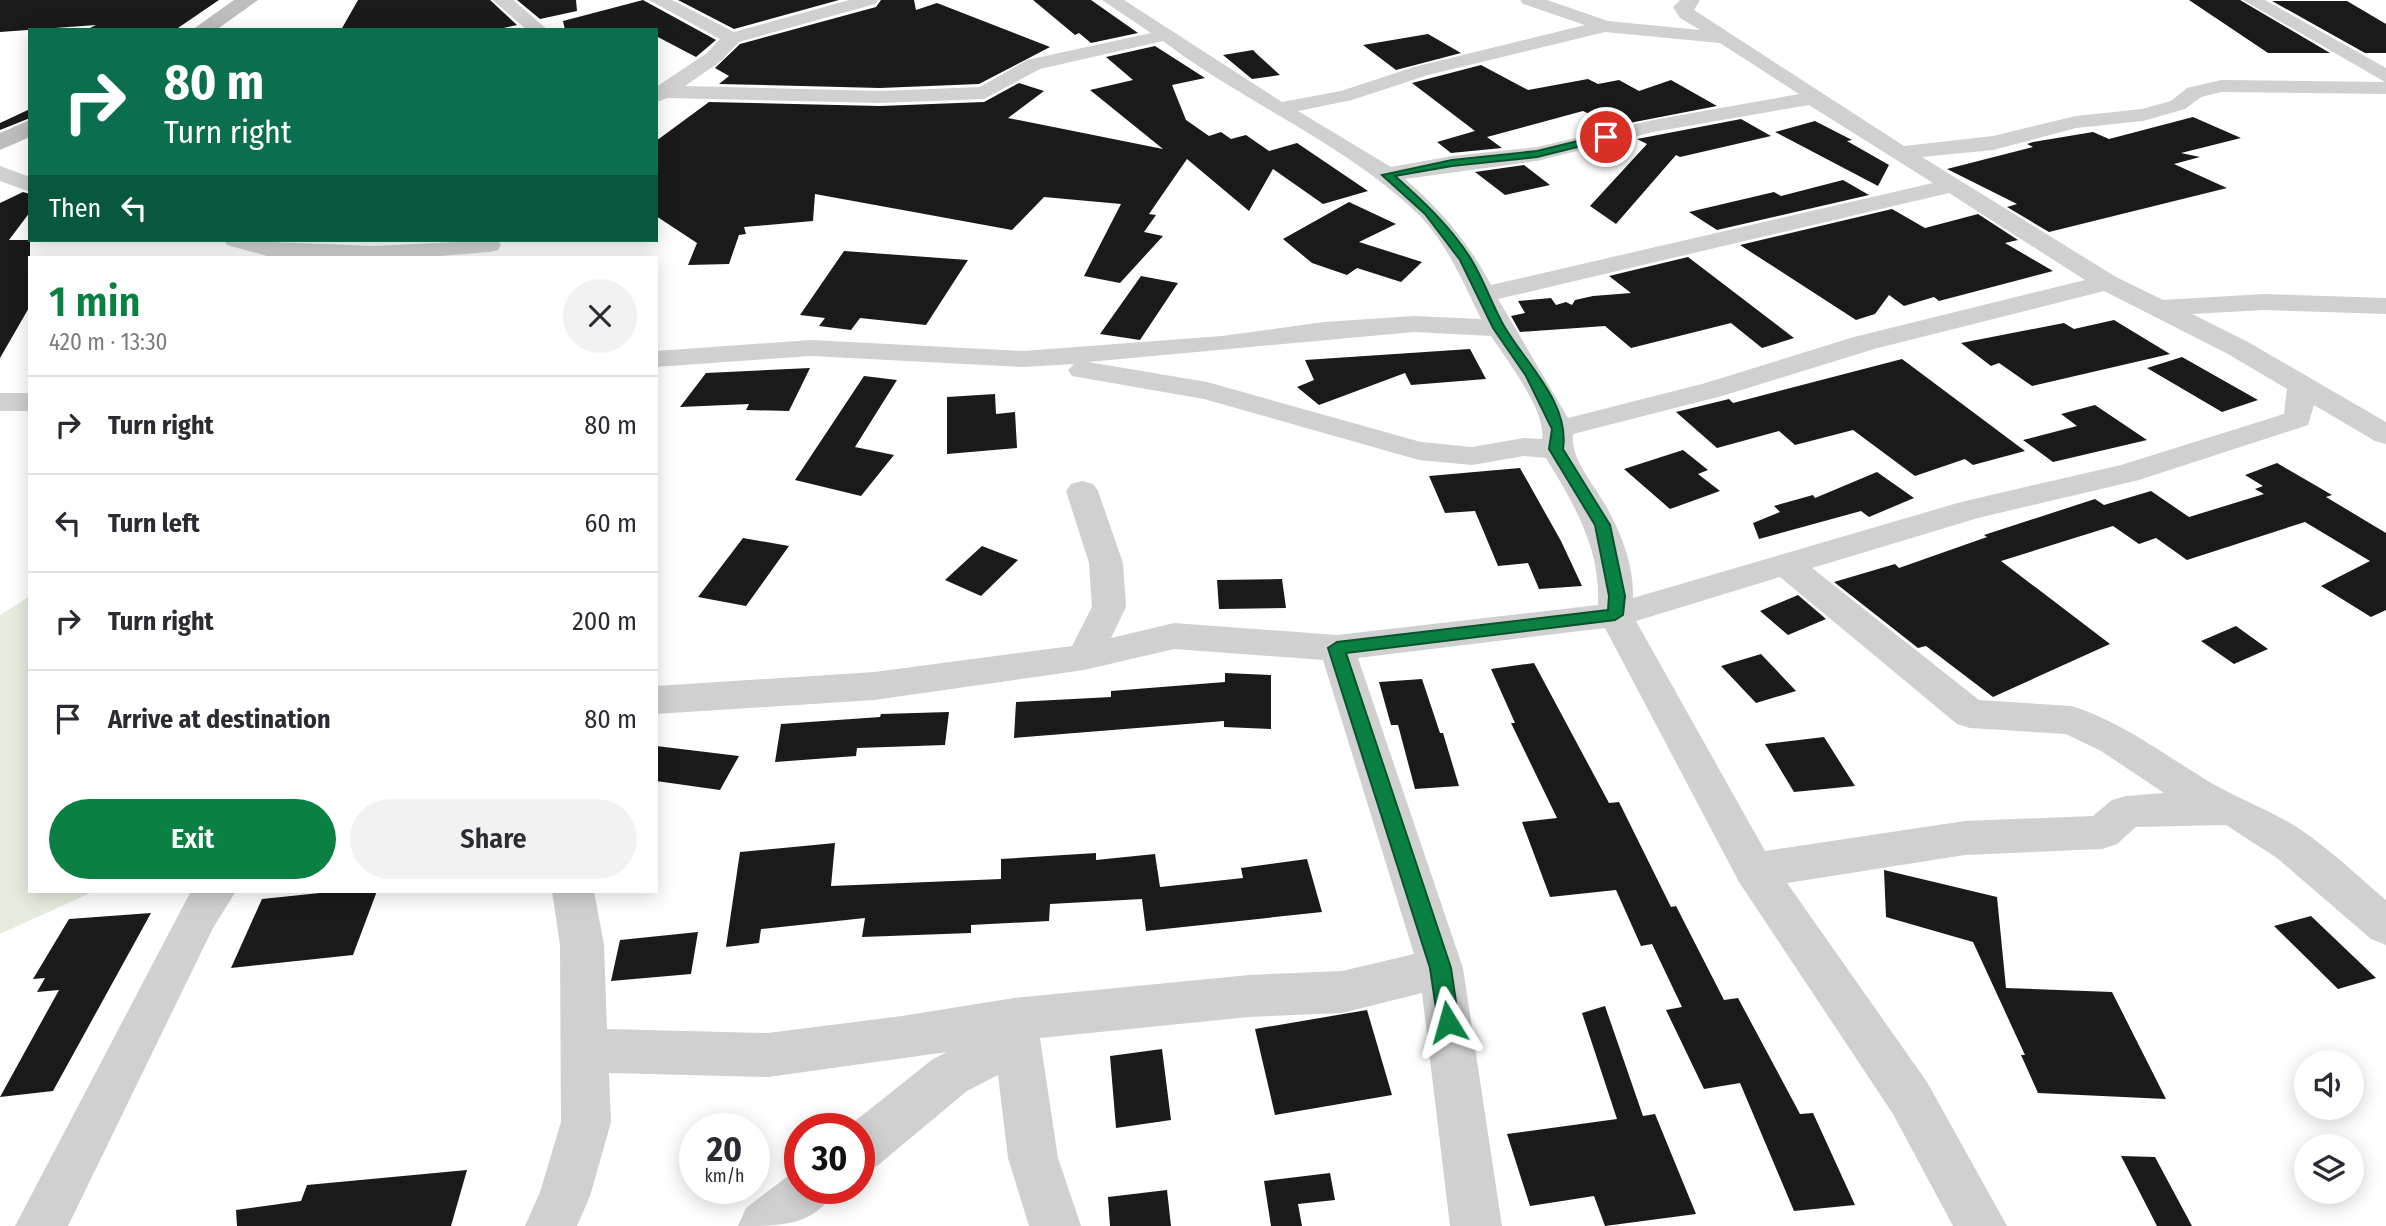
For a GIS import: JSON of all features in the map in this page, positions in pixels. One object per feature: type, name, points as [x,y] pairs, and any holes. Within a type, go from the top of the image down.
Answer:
[{"type":"street","points":[[205,28],[247,0]]},
{"type":"street","points":[[502,0],[537,28]]},
{"type":"street","points":[[659,0],[732,38]]},
{"type":"street","points":[[658,94],[714,57],[732,38],[869,0]]},
{"type":"street","points":[[1111,0],[1167,35],[1200,61],[1282,108],[1387,175],[1429,212],[1465,259],[1480,295],[1532,376],[1557,439],[1603,525],[1614,571],[1617,596],[1615,615],[1754,870],[1910,1098],[1981,1226]]},
{"type":"street","points":[[1529,0],[1551,4],[1605,26],[1723,38]]},
{"type":"street","points":[[1691,0],[1682,7],[1687,14],[1794,79],[1812,93],[1812,97],[1896,153],[2107,282],[2238,348],[2386,435]]},
{"type":"street","points":[[2252,0],[2386,76]]},
{"type":"street","points":[[1282,108],[1345,96],[1421,71],[1605,26]]},
{"type":"street","points":[[658,94],[880,97],[984,93],[1034,64],[1167,35]]},
{"type":"street","points":[[1896,153],[1993,142],[2076,122],[2143,115],[2178,105],[2194,92],[2221,86],[2386,88]]},
{"type":"street","points":[[1387,175],[1452,163],[1537,154],[1653,126],[1812,97]]},
{"type":"street","points":[[0,143],[28,128]]},
{"type":"street","points":[[0,173],[28,184]]},
{"type":"street","points":[[1480,295],[1951,186]]},
{"type":"street","points":[[243,242],[272,250],[373,254],[461,243],[489,245]]},
{"type":"street","points":[[658,359],[811,348],[895,350],[1023,359],[1207,391],[1419,451],[1472,456],[1557,439],[1864,342],[2107,282]]},
{"type":"street","points":[[2156,308],[2264,302],[2386,306]]},
{"type":"street","points":[[1023,359],[1222,344],[1324,330],[1414,324],[1499,328]]},
{"type":"street","points":[[658,700],[874,686],[1084,657],[1174,636],[1337,648],[1615,615],[1972,509],[2128,473],[2298,419],[2302,387]]},
{"type":"street","points":[[0,402],[28,402]]},
{"type":"street","points":[[1082,492],[1106,563],[1109,607],[1084,657]]},
{"type":"street","points":[[1787,565],[1970,713],[2071,720],[2115,741],[2197,794],[2239,813],[2292,846],[2344,887],[2386,926]]},
{"type":"street","points":[[1109,607],[1174,636]]},
{"type":"street","points":[[1337,648],[1441,968],[1476,1226]]},
{"type":"street","points":[[1754,870],[1965,838],[2102,832],[2126,812],[2172,808],[2239,813]]},
{"type":"street","points":[[2344,887],[2375,886],[2386,889]]},
{"type":"street","points":[[40,1226],[198,915],[214,893]]},
{"type":"street","points":[[551,1226],[564,1196],[586,1122],[582,945],[573,893]]},
{"type":"street","points":[[586,1051],[768,1055],[902,1038],[1016,1030],[1249,996],[1342,992],[1441,968]]},
{"type":"street","points":[[875,1136],[950,1075],[1016,1030]]},
{"type":"street","points":[[1016,1030],[1033,1158],[1055,1226]]},
{"type":"street","points":[[764,1226],[791,1204]]},
{"type":"shaded area","points":[[28,597],[28,893],[91,893],[0,934],[0,615]]},
{"type":"building","points":[[0,0],[219,0],[178,28],[90,28],[96,25],[0,32]]},
{"type":"building","points":[[358,0],[490,0],[517,25],[504,28],[342,28]]},
{"type":"building","points":[[517,0],[576,0],[577,11],[540,19]]},
{"type":"building","points":[[643,0],[716,40],[696,57],[658,37],[658,28],[565,28],[563,21]]},
{"type":"building","points":[[678,0],[839,0],[734,29]]},
{"type":"building","points":[[881,0],[914,0],[916,10],[937,3],[1050,47],[979,84],[880,88],[719,84],[729,76],[715,68],[740,44],[876,7]]},
{"type":"building","points":[[1033,0],[1091,0],[1138,33],[1091,43],[1079,33],[1075,35]]},
{"type":"building","points":[[2189,0],[2240,0],[2330,53],[2268,53]]},
{"type":"building","points":[[2272,1],[2347,1],[2386,24],[2386,53],[2365,53]]},
{"type":"building","points":[[1428,34],[1461,53],[1396,70],[1363,45]]},
{"type":"building","points":[[1155,46],[1205,78],[1172,85],[1186,120],[1209,136],[1221,132],[1231,139],[1246,135],[1269,151],[1297,143],[1368,191],[1323,204],[1273,169],[1249,211],[1187,159],[1149,214],[1156,215],[1144,232],[1163,236],[1120,283],[1084,276],[1121,204],[1044,197],[1012,230],[815,194],[813,221],[744,227],[746,234],[739,235],[729,264],[688,265],[697,243],[658,217],[658,140],[709,102],[880,106],[984,102],[1019,83],[1044,91],[1008,118],[1163,149],[1090,90],[1133,80],[1106,57]]},
{"type":"building","points":[[1253,50],[1280,75],[1252,79],[1223,55]]},
{"type":"building","points":[[1481,65],[1528,90],[1588,79],[1598,84],[1619,80],[1639,91],[1671,80],[1717,106],[1614,126],[1583,111],[1487,137],[1502,148],[1451,153],[1437,142],[1475,131],[1412,83]]},
{"type":"building","points":[[28,110],[28,119],[0,130],[0,123]]},
{"type":"building","points":[[2193,117],[2241,138],[2181,153],[2200,157],[2174,164],[2227,188],[2049,232],[2007,207],[2017,204],[1947,169],[2033,147],[2027,144],[2033,142],[2093,132],[2109,139]]},
{"type":"building","points":[[1741,119],[1771,136],[1680,157],[1676,155],[1616,224],[1590,206],[1647,144],[1637,139]]},
{"type":"building","points":[[1815,121],[1852,140],[1847,141],[1889,165],[1878,186],[1775,132]]},
{"type":"building","points":[[1524,165],[1550,185],[1505,195],[1475,172]]},
{"type":"building","points":[[1843,180],[1869,195],[1717,230],[1689,212],[1774,192],[1781,196]]},
{"type":"building","points":[[23,192],[28,193],[28,215],[9,240],[28,240],[30,256],[28,309],[0,358],[0,203]]},
{"type":"building","points":[[1349,202],[1396,224],[1359,242],[1422,262],[1401,282],[1357,268],[1347,275],[1312,263],[1283,239]]},
{"type":"building","points":[[1892,209],[1925,228],[1978,214],[2018,240],[2005,243],[2053,271],[1939,301],[1934,297],[1904,306],[1889,295],[1875,314],[1856,320],[1740,245]]},
{"type":"building","points":[[844,251],[968,260],[926,325],[860,318],[851,330],[819,326],[825,318],[800,315]]},
{"type":"building","points":[[1688,257],[1794,338],[1762,348],[1731,323],[1631,348],[1605,326],[1520,332],[1511,316],[1525,313],[1518,301],[1551,298],[1556,305],[1566,302],[1572,305],[1575,300],[1593,296],[1631,293],[1609,276]]},
{"type":"building","points":[[1141,276],[1178,283],[1140,340],[1100,334]]},
{"type":"building","points":[[2114,320],[2170,354],[2032,386],[1999,363],[1991,366],[1961,343],[2064,323],[2074,329]]},
{"type":"building","points":[[1470,349],[1486,379],[1411,385],[1405,373],[1319,405],[1297,387],[1314,380],[1305,360]]},
{"type":"building","points":[[2182,357],[2258,400],[2222,412],[2147,368]]},
{"type":"building","points":[[1902,359],[2025,451],[1973,465],[1965,459],[1915,476],[1853,430],[1795,445],[1779,431],[1717,448],[1676,412],[1729,399],[1733,403]]},
{"type":"building","points":[[810,368],[789,411],[746,410],[749,404],[680,407],[706,373]]},
{"type":"building","points":[[864,376],[897,380],[855,447],[894,455],[861,496],[795,480]]},
{"type":"building","points":[[995,394],[996,414],[1015,412],[1017,448],[947,454],[947,397]]},
{"type":"building","points":[[2095,405],[2147,440],[2053,462],[2023,440],[2077,426],[2061,414]]},
{"type":"building","points":[[1683,450],[1708,470],[1698,474],[1720,491],[1670,509],[1624,469]]},
{"type":"building","points":[[2277,463],[2332,495],[2326,497],[2386,533],[2386,610],[2371,617],[2321,586],[2370,561],[2305,522],[2187,560],[2156,538],[2139,544],[2113,526],[2001,561],[2110,644],[1993,697],[1926,646],[1918,648],[1834,582],[1895,564],[1899,568],[1987,537],[1984,535],[2095,499],[2104,505],[2151,491],[2189,517],[2264,494],[2255,489],[2263,486],[2245,475]]},
{"type":"building","points":[[1520,468],[1561,541],[1582,586],[1539,589],[1528,563],[1498,566],[1475,511],[1445,513],[1429,476]]},
{"type":"building","points":[[1877,472],[1914,498],[1869,517],[1861,511],[1759,539],[1753,523],[1780,512],[1774,506],[1813,495],[1815,498]]},
{"type":"building","points":[[743,538],[789,546],[746,606],[698,597]]},
{"type":"building","points":[[982,546],[1018,560],[981,596],[945,580]]},
{"type":"building","points":[[1282,579],[1286,608],[1219,609],[1217,580]]},
{"type":"building","points":[[1798,595],[1826,619],[1788,635],[1760,611]]},
{"type":"building","points":[[2236,626],[2268,649],[2234,664],[2201,641]]},
{"type":"building","points":[[1761,654],[1796,691],[1756,703],[1721,666]]},
{"type":"building","points":[[1534,663],[1609,803],[1619,802],[1671,907],[1676,906],[1724,1000],[1738,998],[1800,1114],[1813,1113],[1855,1205],[1794,1211],[1740,1083],[1704,1089],[1666,1010],[1682,1007],[1652,944],[1641,946],[1616,890],[1550,897],[1522,822],[1557,818],[1511,723],[1515,723],[1491,669]]},
{"type":"building","points":[[1225,673],[1271,675],[1271,729],[1224,727],[1224,721],[1014,738],[1016,702],[1111,697],[1111,691],[1225,682]]},
{"type":"building","points":[[1422,679],[1440,733],[1443,733],[1459,786],[1415,789],[1398,725],[1391,725],[1379,682]]},
{"type":"building","points":[[949,712],[945,745],[857,748],[856,756],[775,762],[781,724],[880,717],[881,714]]},
{"type":"building","points":[[1824,737],[1855,786],[1794,792],[1765,744]]},
{"type":"building","points":[[658,746],[739,756],[720,790],[658,781]]},
{"type":"building","points":[[835,843],[831,886],[1001,879],[1001,859],[1096,853],[1096,860],[1155,854],[1160,887],[1243,878],[1241,868],[1307,859],[1322,912],[1146,931],[1142,899],[1050,904],[1049,921],[971,925],[971,933],[862,937],[865,918],[761,929],[759,943],[726,947],[740,852]]},
{"type":"building","points":[[1884,870],[1997,897],[2006,988],[2112,992],[2166,1099],[2038,1093],[2021,1055],[2025,1055],[1973,942],[1886,917]]},
{"type":"building","points":[[320,893],[376,893],[353,955],[231,968],[262,899]]},
{"type":"building","points":[[151,913],[53,1091],[0,1097],[59,990],[37,992],[45,978],[33,979],[69,919]]},
{"type":"building","points":[[2311,916],[2376,978],[2338,989],[2274,926]]},
{"type":"building","points":[[698,932],[691,974],[611,981],[620,940]]},
{"type":"building","points":[[1605,1006],[1643,1116],[1655,1114],[1696,1214],[1605,1226],[1594,1196],[1530,1206],[1507,1134],[1617,1119],[1582,1013]]},
{"type":"building","points":[[1367,1010],[1392,1095],[1275,1115],[1255,1029]]},
{"type":"building","points":[[1162,1049],[1171,1120],[1116,1128],[1110,1056]]},
{"type":"building","points":[[2121,1156],[2155,1157],[2192,1226],[2157,1226]]},
{"type":"building","points":[[467,1170],[451,1226],[237,1226],[236,1210],[301,1201],[307,1185]]},
{"type":"building","points":[[1330,1173],[1335,1200],[1298,1204],[1302,1226],[1271,1226],[1264,1181]]},
{"type":"building","points":[[1167,1190],[1171,1226],[1110,1226],[1108,1197]]},
{"type":"route","points":[[1448,1022],[1441,968],[1337,648],[1469,630],[1615,615],[1617,596],[1612,558],[1603,525],[1556,449],[1559,429],[1532,376],[1480,295],[1465,259],[1429,212],[1387,175],[1452,163],[1537,154],[1606,137]]}]
